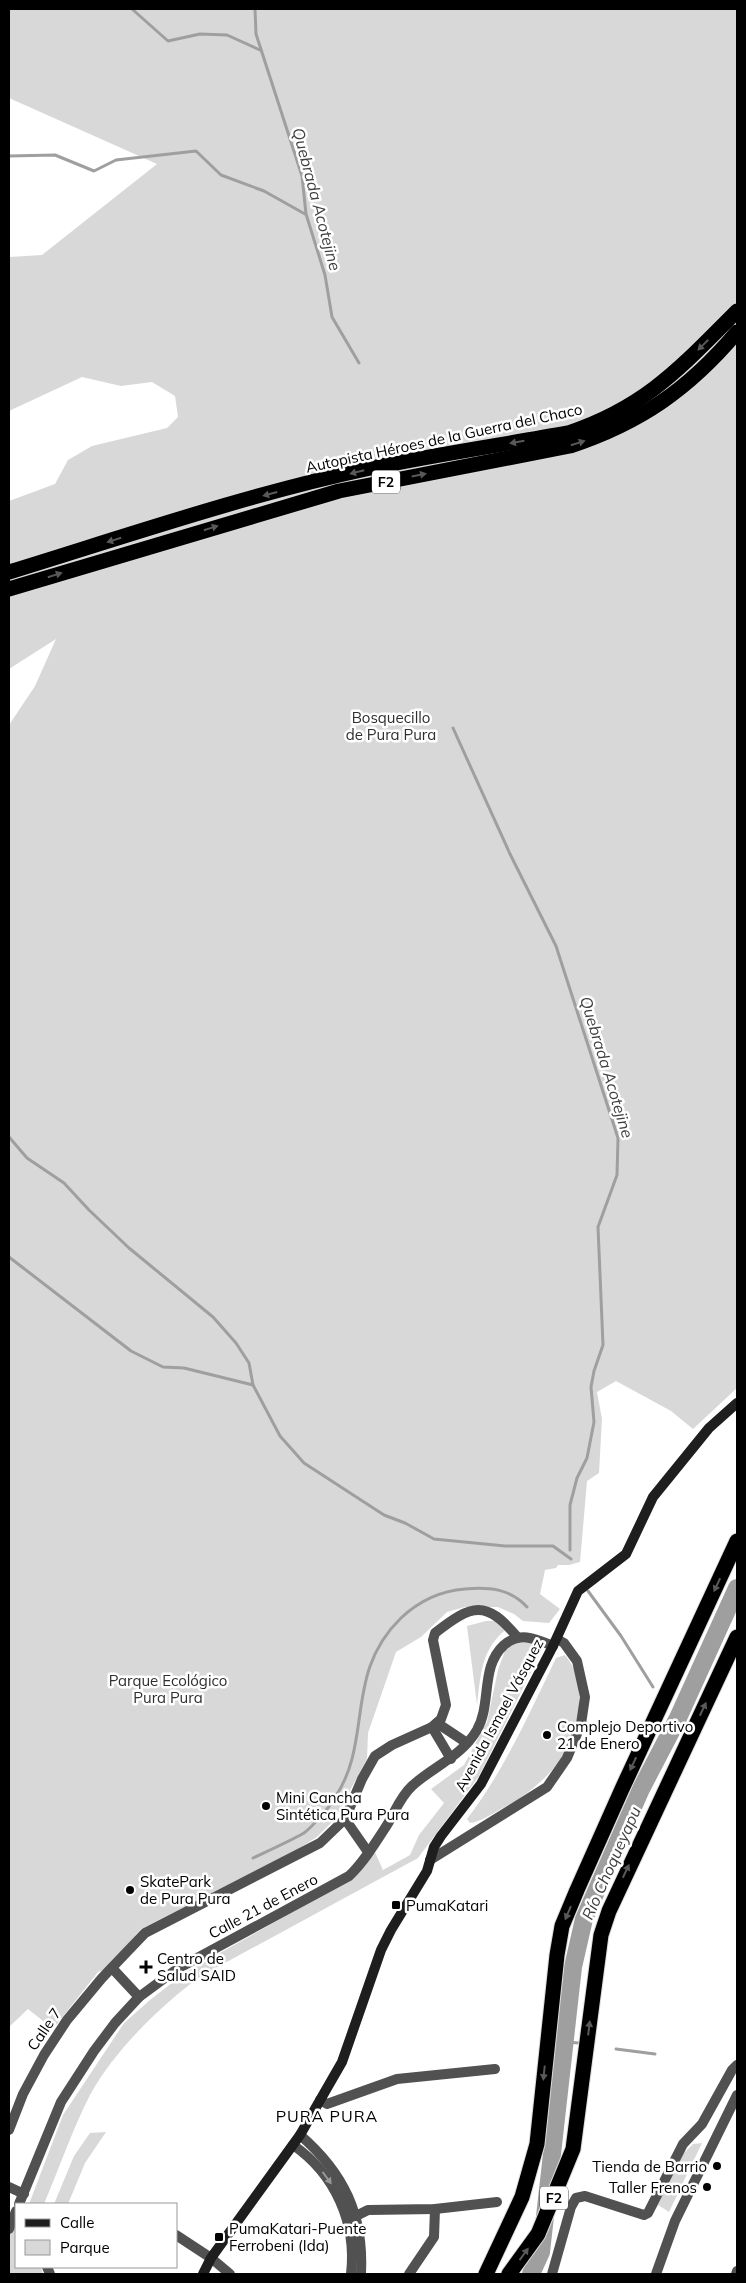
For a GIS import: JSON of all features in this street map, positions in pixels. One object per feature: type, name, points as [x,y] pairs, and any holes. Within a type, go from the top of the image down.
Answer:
[{"type":"highway","name":"Autopista Héroes de la Guerra del Chaco","points":[[9,572],[186,518],[366,469],[568,433],[595,424],[647,396],[671,377],[737,311]]},
{"type":"highway","name":"Autopista Héroes de la Guerra del Chaco","points":[[9,589],[339,491],[570,446],[596,437],[643,415],[666,399],[719,354],[737,332]]},
{"type":"highway","name":"F2","points":[[486,2274],[522,2197],[535,2152],[562,1926],[622,1789],[737,1541]]},
{"type":"highway","name":"F2","points":[[509,2274],[538,2234],[569,2163],[579,2114],[601,1935],[609,1911],[737,1637]]},
{"type":"main road","name":"Avenida Ismael Vásquez","points":[[203,2274],[211,2258],[300,2134],[320,2100],[349,2046],[381,1950],[427,1870],[441,1836],[481,1784],[555,1642],[578,1591],[626,1554],[654,1497],[709,1428],[737,1402]]},
{"type":"street","points":[[368,1852],[345,1819],[375,1756],[392,1745],[435,1725],[444,1714],[446,1705],[434,1640],[435,1633],[458,1615],[477,1610],[496,1615],[504,1621],[518,1638],[529,1636],[564,1643],[577,1661],[584,1697],[581,1724],[567,1758],[547,1787],[430,1860]]},
{"type":"street","name":"Calle 21 de Enero","points":[[20,2203],[61,2102],[94,2051],[115,2023],[139,1997],[178,1970],[349,1876],[388,1824],[403,1796],[434,1769],[451,1759],[467,1743],[477,1729],[483,1714],[493,1660],[506,1644],[518,1638]]},
{"type":"street","points":[[435,1725],[467,1743]]},
{"type":"street","points":[[435,1725],[451,1759]]},
{"type":"street","name":"Calle 7","points":[[9,2130],[23,2094],[44,2054],[67,2020],[102,1978],[145,1933],[320,1843],[345,1819]]},
{"type":"street","points":[[112,1968],[139,1997]]},
{"type":"street","points":[[552,2274],[571,2207],[576,2198],[585,2196],[644,2215],[648,2213],[683,2144],[702,2124],[732,2070],[737,2065]]},
{"type":"street","points":[[320,2100],[327,2104],[397,2079],[495,2069]]},
{"type":"street","points":[[656,2274],[676,2222],[737,2095]]},
{"type":"street","points":[[726,2117],[737,2109]]},
{"type":"street","points":[[300,2134],[330,2164],[345,2188],[356,2216],[361,2242],[361,2274]]},
{"type":"street","points":[[293,2144],[313,2160],[328,2179],[340,2200],[351,2235],[351,2274]]},
{"type":"street","points":[[9,2186],[24,2194]]},
{"type":"street","points":[[356,2216],[368,2210],[435,2209],[497,2202]]},
{"type":"street","points":[[409,2274],[434,2237],[435,2209]]},
{"type":"street","points":[[9,2229],[15,2214]]},
{"type":"street","points":[[178,2236],[211,2258],[230,2274]]},
{"type":"green space","name":"Bosquecillo de Pura Pura","points":[[9,9],[737,9],[737,1388],[693,1429],[671,1411],[616,1381],[597,1392],[602,1419],[599,1473],[587,1481],[580,1562],[558,1565],[556,1568],[545,1570],[540,1594],[560,1609],[549,1623],[523,1621],[514,1614],[498,1607],[465,1607],[447,1612],[421,1637],[396,1652],[368,1733],[367,1759],[334,1820],[317,1837],[298,1849],[141,1929],[106,1969],[98,1972],[53,2029],[28,2009],[9,2027],[9,725],[35,686],[56,639],[9,669],[9,501],[55,484],[68,460],[92,446],[167,428],[178,417],[175,396],[152,382],[121,386],[82,377],[9,411],[9,257],[42,255],[157,164],[9,98]]},
{"type":"green space","points":[[486,1621],[495,1621],[509,1627],[500,1635],[488,1652],[484,1662],[477,1705],[467,1626]]},
{"type":"green space","points":[[525,1640],[544,1646],[479,1776],[418,1858],[201,1976],[170,2001],[125,2046],[100,2078],[78,2121],[44,2203],[29,2203],[63,2115],[124,2023],[186,1972],[355,1877],[374,1850],[383,1870],[410,1855],[419,1835],[444,1803],[431,1789],[464,1765],[487,1722],[498,1670],[506,1648]]},
{"type":"green space","name":"Complejo Deportivo 21 de Enero","points":[[565,1655],[576,1674],[580,1701],[576,1726],[571,1741],[554,1768],[530,1791],[490,1815],[470,1823],[467,1819],[505,1761],[556,1658]]},
{"type":"green space","points":[[106,2132],[85,2163],[68,2203],[54,2203],[74,2156],[90,2133]]},
{"type":"green space","points":[[702,2143],[669,2212],[658,2205],[682,2155],[693,2144]]},
{"type":"green space","points":[[15,2222],[15,2268],[41,2268],[43,2274],[9,2274],[9,2231]]},
{"type":"waterway","points":[[132,9],[168,41],[200,34],[227,35],[260,50]]},
{"type":"waterway","name":"Quebrada Acotejine","points":[[255,9],[256,34],[302,176],[306,214],[325,275],[332,317],[359,363]]},
{"type":"waterway","points":[[9,156],[55,155],[94,171],[116,160],[196,151],[221,175],[264,191],[305,214]]},
{"type":"waterway","name":"Quebrada Acotejine","points":[[453,728],[510,854],[556,946],[618,1138],[617,1175],[598,1227],[603,1345],[594,1371],[591,1387],[594,1422],[587,1458],[577,1478],[570,1505],[570,1550]]},
{"type":"waterway","points":[[9,1137],[27,1158],[64,1183],[129,1248],[213,1317],[236,1343],[249,1363],[253,1385],[280,1436],[304,1463],[384,1515],[405,1523],[434,1539],[505,1546],[553,1546],[571,1559]]},
{"type":"waterway","points":[[9,1257],[131,1351],[163,1367],[184,1368],[253,1385]]},
{"type":"waterway","points":[[253,1858],[304,1833],[334,1799],[346,1777],[353,1754],[365,1685],[372,1662],[383,1639],[401,1618],[430,1598],[447,1592],[465,1589],[482,1588],[506,1592],[527,1607]]},
{"type":"waterway","name":"Río Choqueyapu","points":[[531,2274],[541,2252],[573,1967],[584,1919],[641,1789],[678,1718],[737,1588]]},
{"type":"waterway","name":"Quebrada Acotejine","points":[[588,1591],[621,1636],[653,1687]]},
{"type":"waterway","points":[[565,2042],[579,2043]]},
{"type":"waterway","points":[[616,2049],[655,2054]]},
{"type":"place","name":"Complejo Deportivo 21 de Enero","points":[[547,1735]]},
{"type":"place","name":"Mini Cancha Sintética Pura Pura","points":[[266,1806]]},
{"type":"place","name":"SkatePark de Pura Pura","points":[[130,1890]]},
{"type":"place","name":"PumaKatari","points":[[396,1905]]},
{"type":"place","name":"Centro de Salud SAID","points":[[146,1967]]},
{"type":"place","name":"Tienda de Barrio","points":[[717,2166]]},
{"type":"place","name":"Taller Frenos","points":[[707,2187]]},
{"type":"place","name":"PumaKatari-Puente Ferrobeni (Ida)","points":[[219,2237]]},
{"type":"district","name":"PURA PURA","points":[[327,2116]]},
{"type":"park label","name":"Parque Ecológico Pura Pura","points":[[168,1688]]}]
